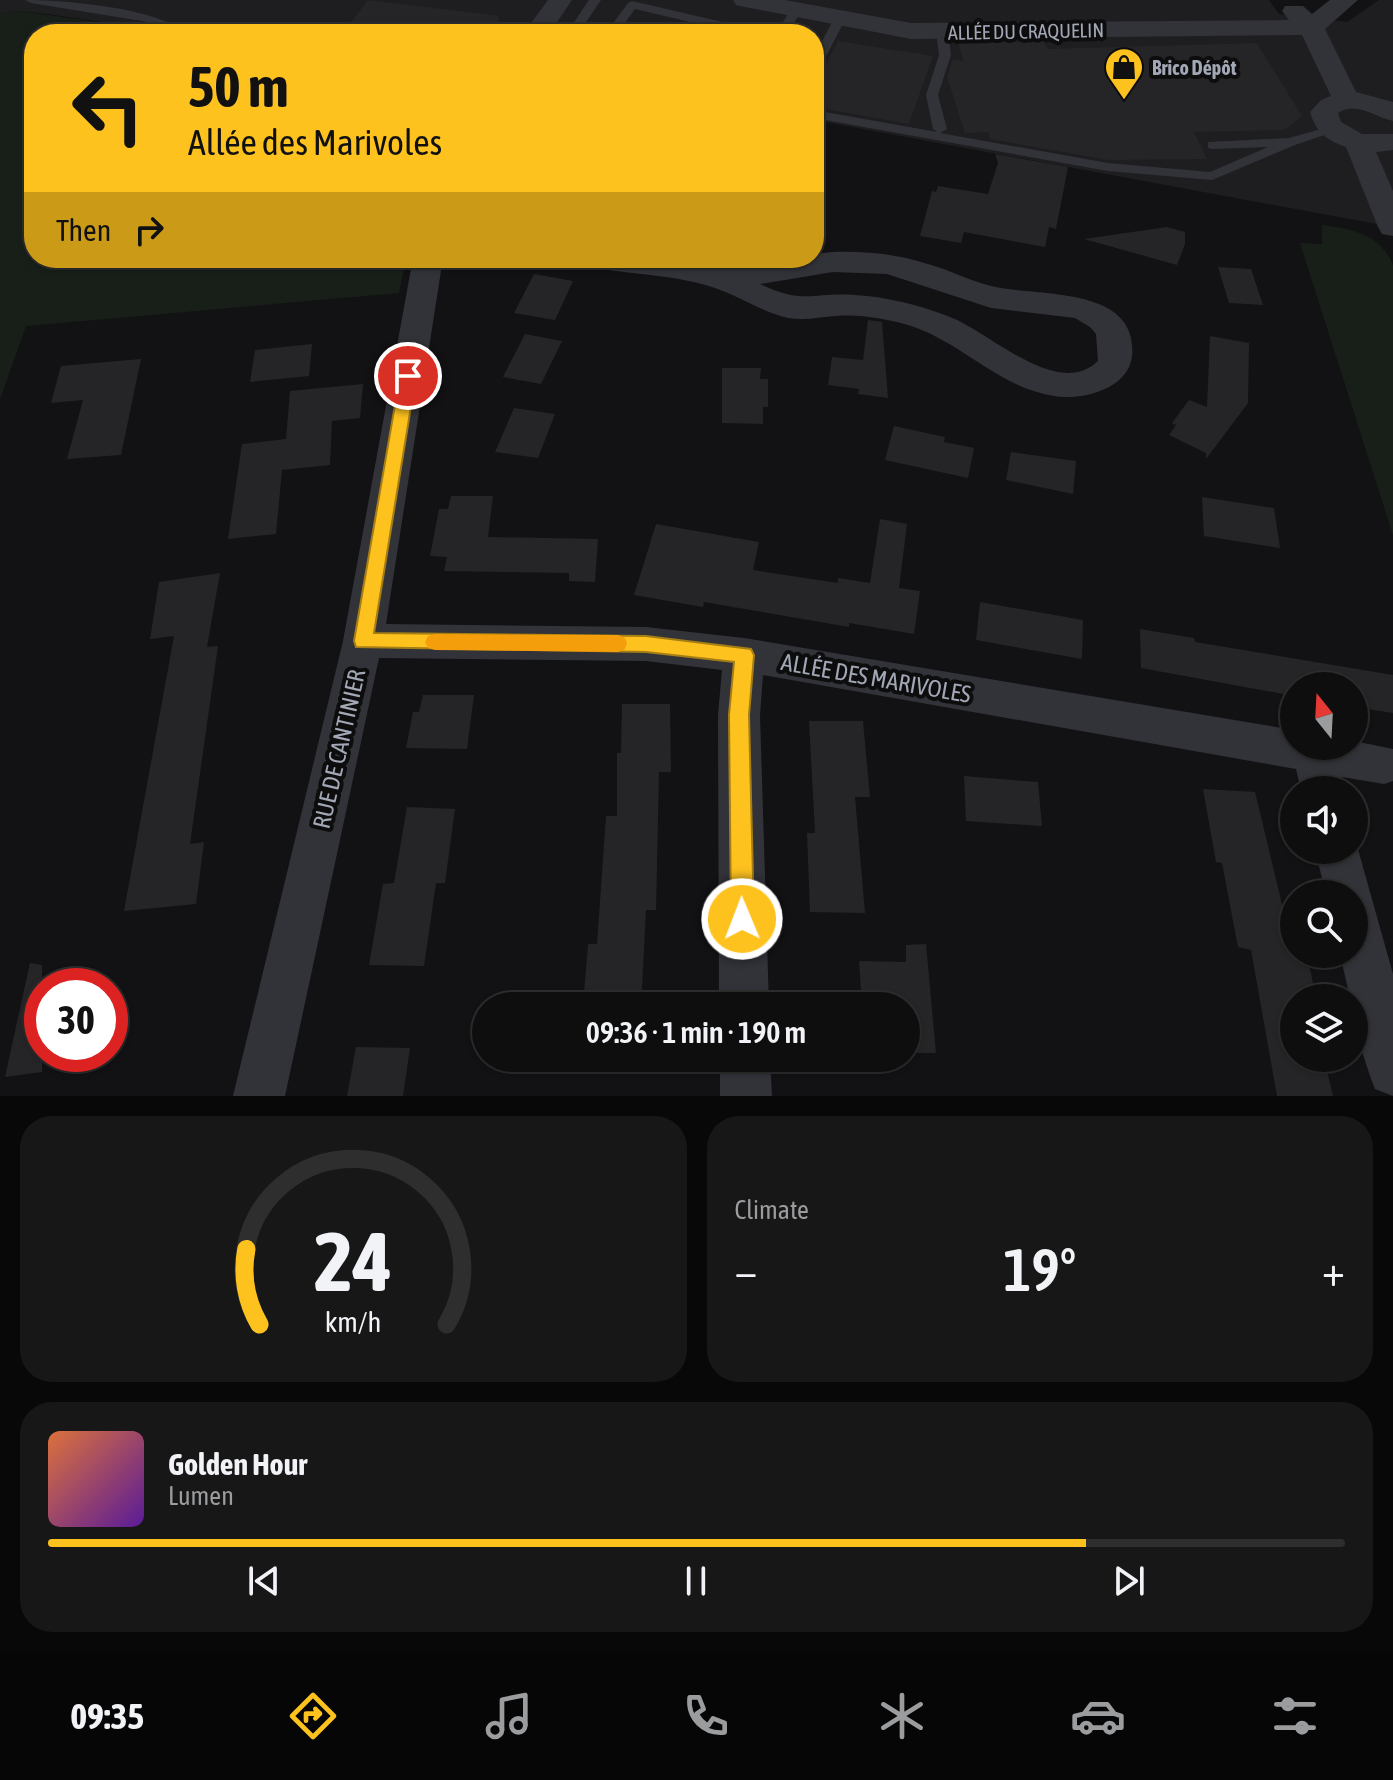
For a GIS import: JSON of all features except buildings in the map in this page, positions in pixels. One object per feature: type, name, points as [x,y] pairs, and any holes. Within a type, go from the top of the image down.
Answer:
[{"type":"street","points":[[543,24],[560,0]]},
{"type":"street","name":"ALLÉE DU CRAQUELIN","points":[[745,0],[911,31],[1311,27]]},
{"type":"street","points":[[1284,0],[1311,27],[1347,101]]},
{"type":"street","points":[[1311,27],[1346,0]]},
{"type":"street","points":[[1393,113],[1372,104],[1347,101],[1328,107],[1324,112],[1324,119],[1345,136],[1393,227]]},
{"type":"street","points":[[1345,136],[1393,142]]},
{"type":"street","points":[[655,268],[725,280],[788,307],[863,306],[922,319],[946,327],[1039,382],[1063,386],[1091,381],[1106,375],[1116,357],[1115,339],[1105,324],[1084,309],[1061,302],[990,296],[925,271],[900,265],[824,264]]},
{"type":"street","name":"RUE DE CANTINIER","points":[[259,1096],[363,641],[426,268]]},
{"type":"street","points":[[725,280],[798,268]]},
{"type":"street","name":"ALLÉE DES MARIVOLES","points":[[363,641],[646,644],[744,655],[1318,772],[1384,765]]},
{"type":"street","points":[[744,655],[739,715],[744,992]]},
{"type":"street","points":[[1367,968],[1393,1071]]},
{"type":"street","points":[[745,1072],[746,1096]]},
{"type":"lane","points":[[31,0],[151,19],[161,24]]},
{"type":"lane","points":[[579,24],[595,0]]},
{"type":"lane","points":[[618,24],[632,5],[714,24]]},
{"type":"lane","points":[[787,24],[796,10]]},
{"type":"lane","points":[[824,49],[840,18]]},
{"type":"lane","points":[[934,132],[932,95],[945,55],[942,32]]},
{"type":"lane","points":[[824,116],[934,132],[1108,167],[1212,176],[1290,142]]},
{"type":"lane","points":[[1213,145],[1345,136]]},
{"type":"shaded area","points":[[0,0],[1269,0],[1279,14],[1347,22],[1379,0],[1393,0],[1393,227],[824,122],[824,24],[115,24],[19,11],[0,14]]},
{"type":"shaded area","points":[[19,11],[114,24],[24,24],[24,268],[404,268],[399,293],[26,326],[0,399],[0,14]]},
{"type":"shaded area","points":[[1322,225],[1355,231],[1373,240],[1381,246],[1393,265],[1393,535],[1300,243],[1322,244]]},
{"type":"slow traffic","points":[[435,642],[618,643]]},
{"type":"place","name":"Brico Dépôt","points":[[1124,101]]},
{"type":"route","points":[[408,376],[363,641],[646,644],[744,655],[739,715],[742,919]]}]
